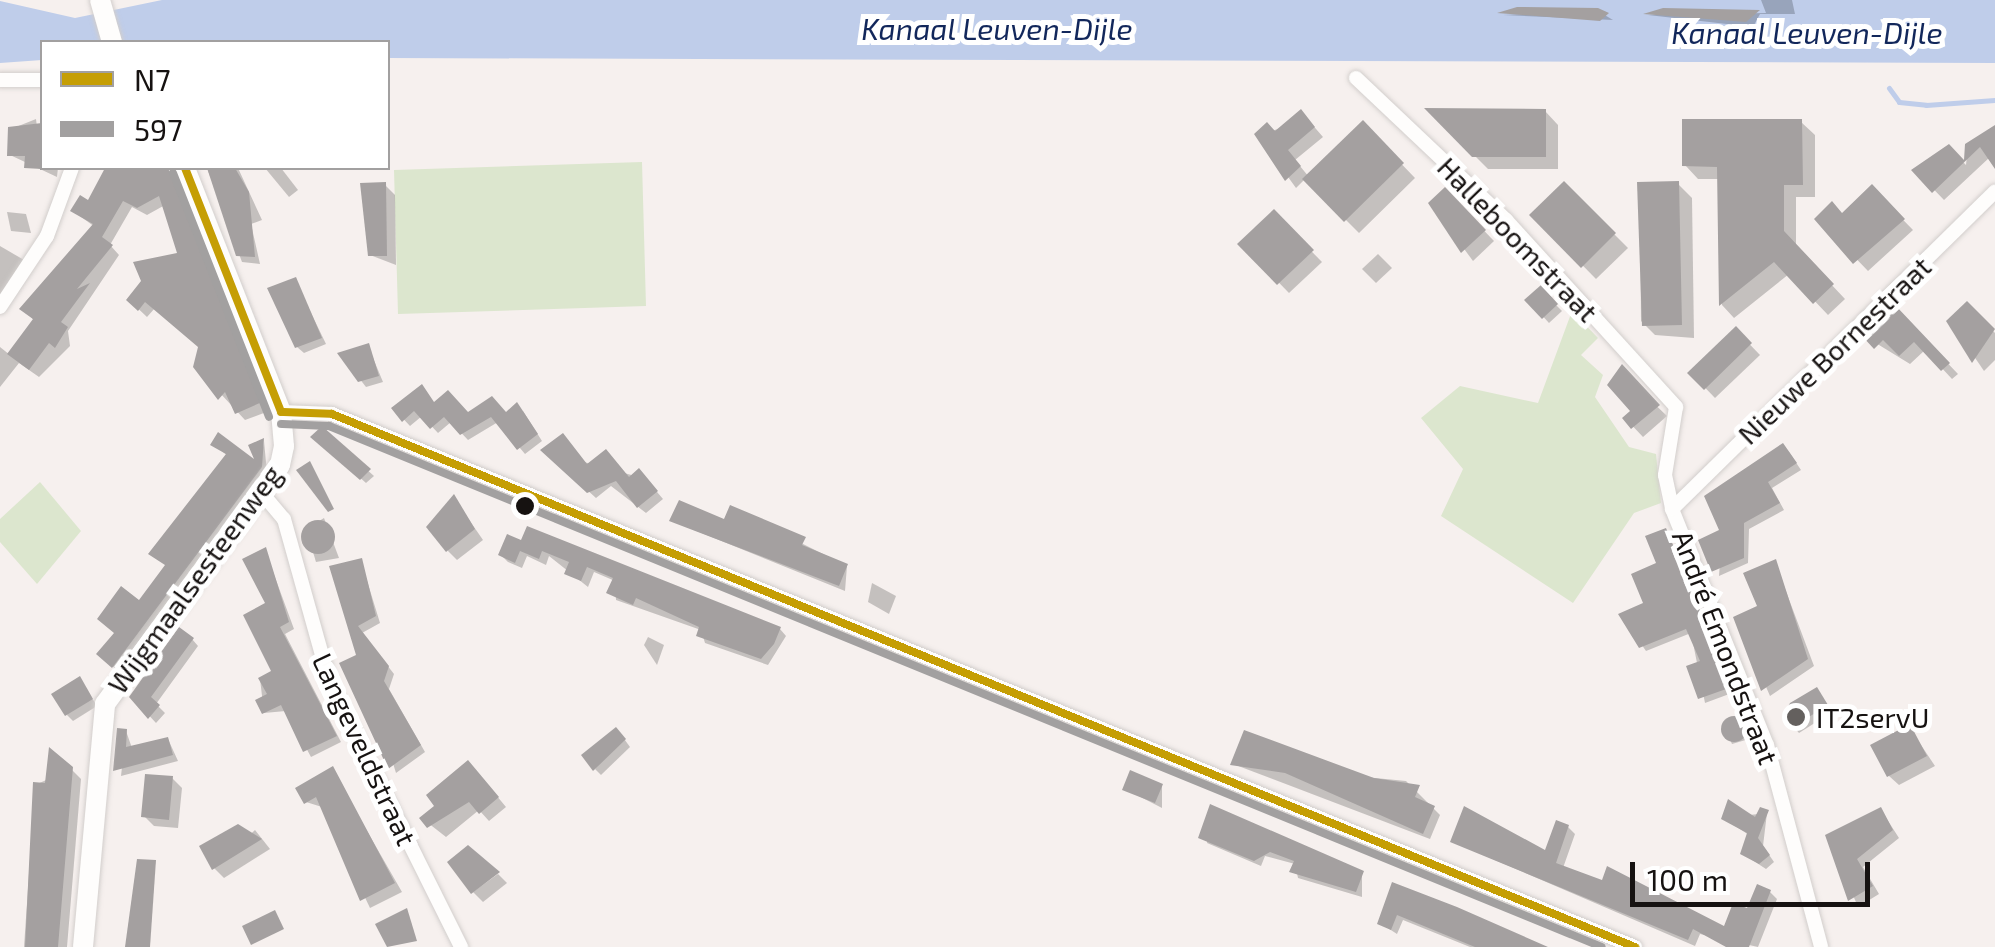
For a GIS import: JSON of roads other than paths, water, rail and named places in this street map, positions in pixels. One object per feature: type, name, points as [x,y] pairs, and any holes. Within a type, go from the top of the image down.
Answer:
[{"type":"street","points":[[100,1],[111,40]]},
{"type":"street","name":"Halleboomstraat","points":[[1356,78],[1506,220],[1676,406]]},
{"type":"street","points":[[0,80],[40,80]]},
{"type":"street","points":[[0,307],[47,236],[71,170]]},
{"type":"street","name":"Wijgmaalsesteenweg","points":[[83,947],[105,704],[280,464],[281,412],[187,170]]},
{"type":"street","name":"Nieuwe Bornestraat","points":[[1672,509],[1995,192]]},
{"type":"street","name":"André Emondstraat","points":[[1676,406],[1665,475],[1672,509],[1767,745],[1820,946]]},
{"type":"street","points":[[281,412],[332,414],[1635,947]]},
{"type":"street","name":"Langeveldstraat","points":[[260,492],[284,519],[330,684],[460,947]]},
{"type":"water","name":"Kanaal Leuven-Dijle","points":[[162,0],[1995,0],[1995,63],[390,58],[390,40],[40,40],[40,60],[0,63],[0,1],[75,18]]},
{"type":"waterway","points":[[1889,88],[1899,102],[1926,105],[1995,100]]},
{"type":"place","name":"IT2servU","points":[[1796,717]]}]
